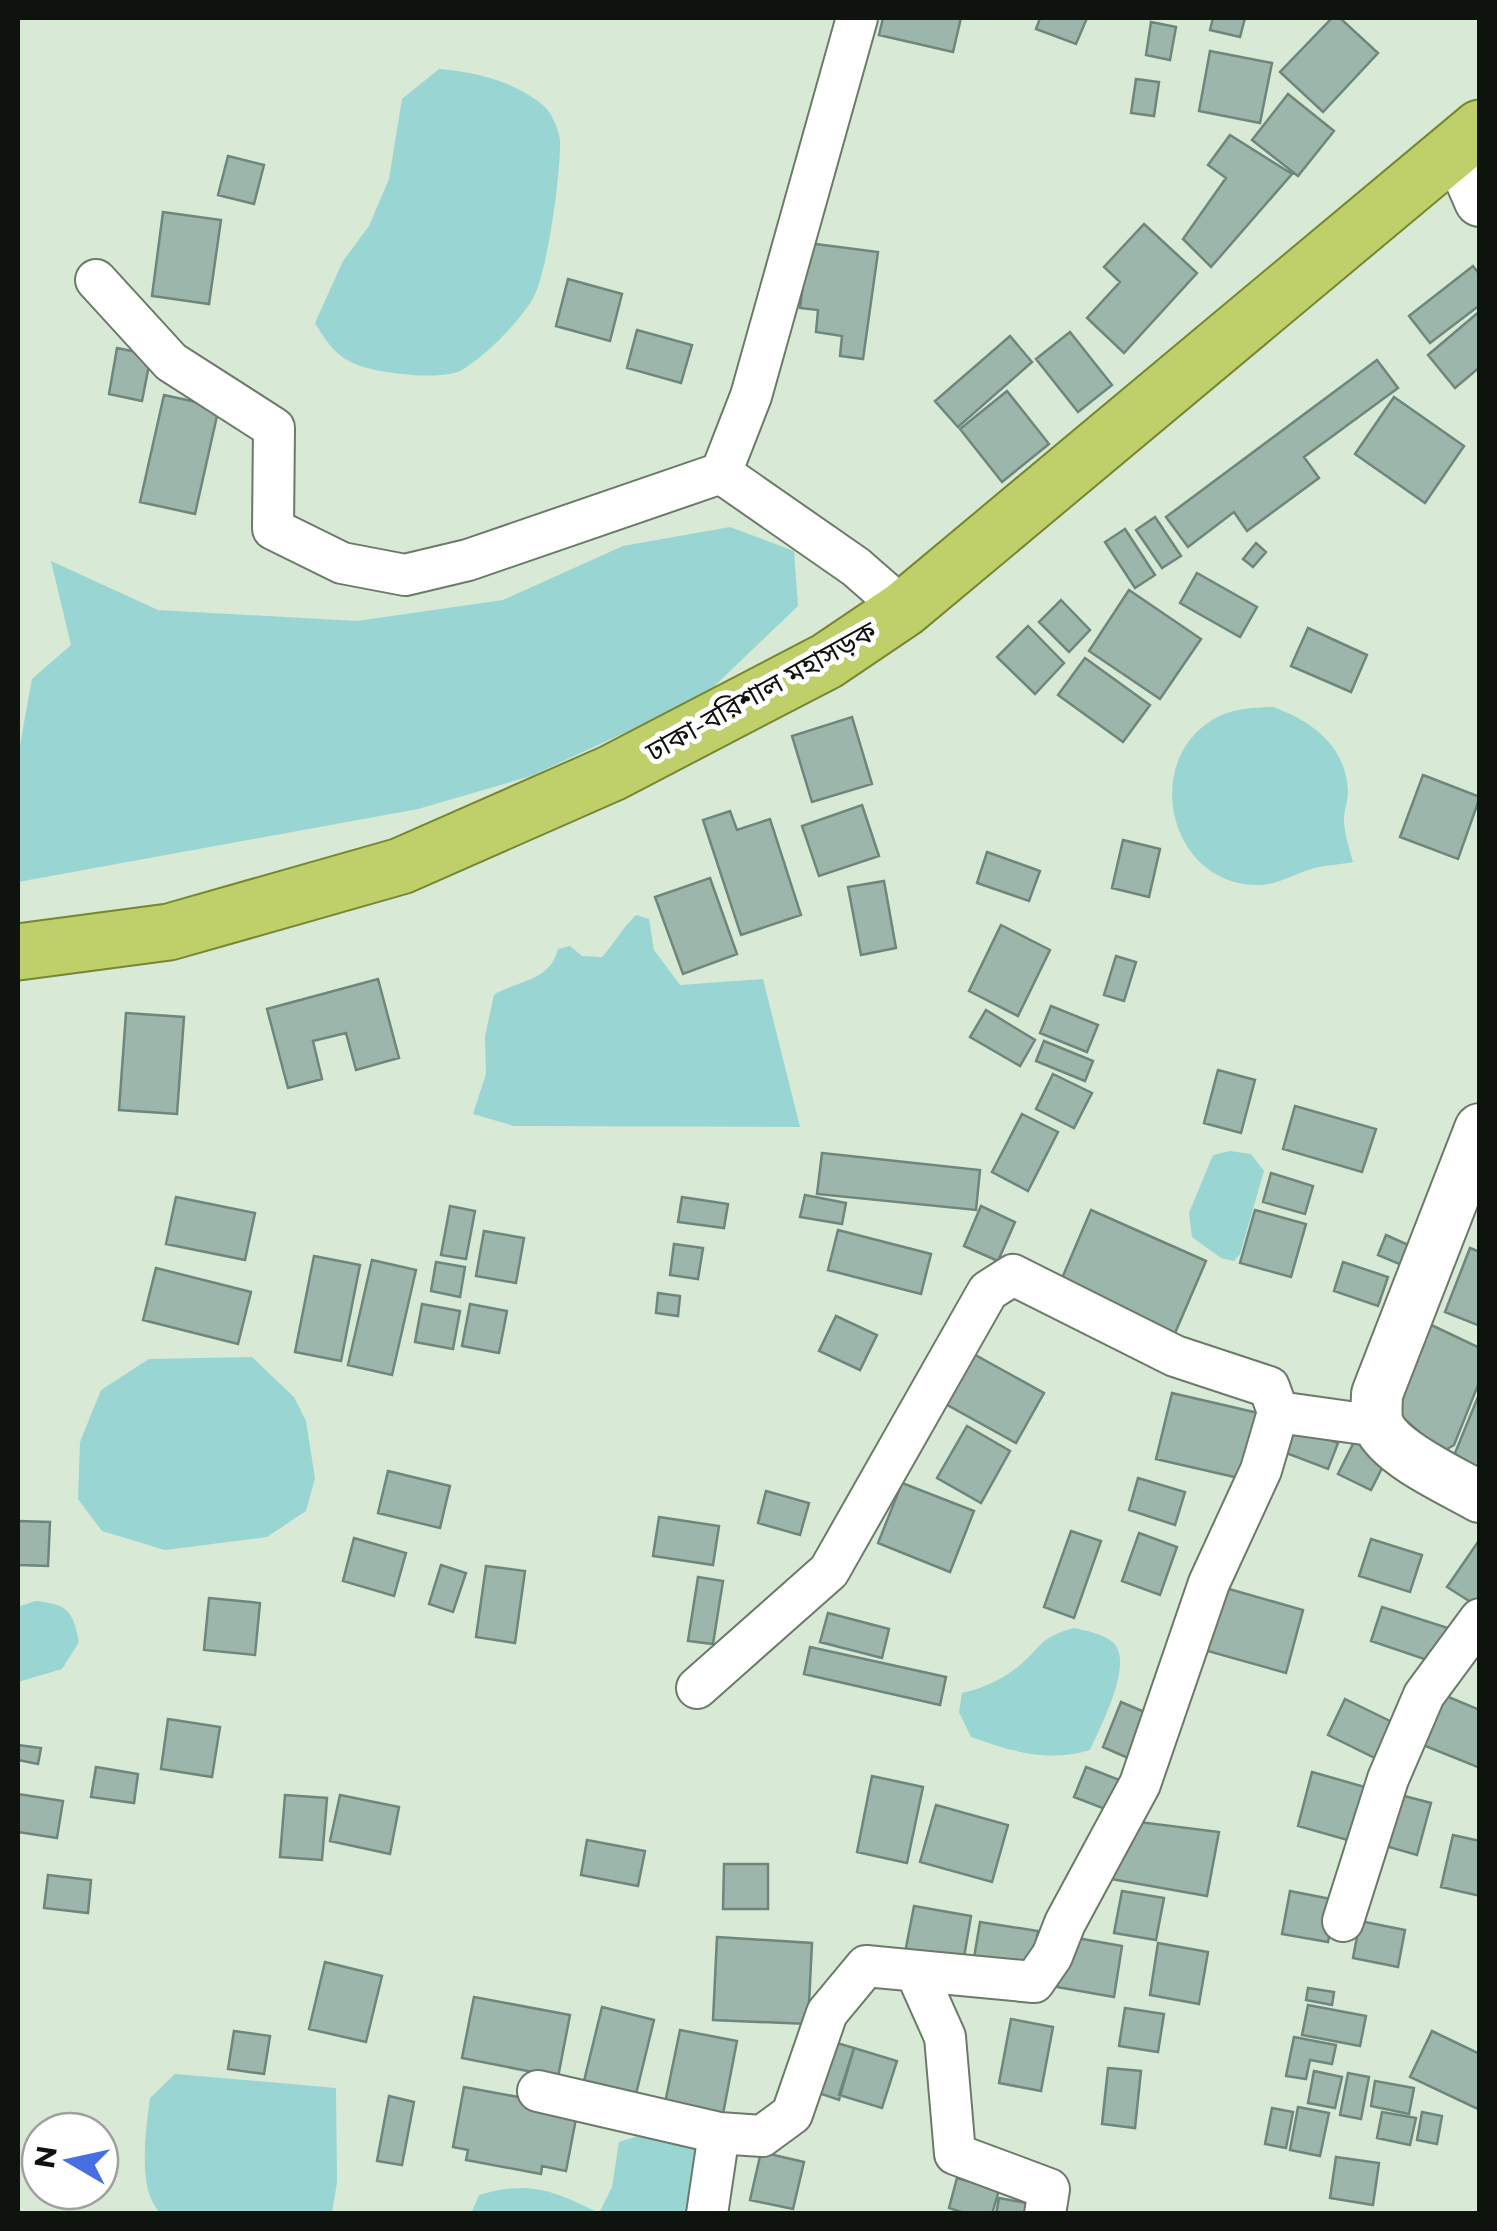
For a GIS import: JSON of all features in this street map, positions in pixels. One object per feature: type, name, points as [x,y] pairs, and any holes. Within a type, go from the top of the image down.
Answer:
[{"type":"highway","name":"ঢাকা-বরিশাল মহাসড়ক","points":[[18,952],[169,932],[401,866],[612,774],[826,661],[904,608],[1468,137]]},
{"type":"street","points":[[721,474],[751,396],[856,18]]},
{"type":"street","points":[[1468,137],[1480,201]]},
{"type":"street","points":[[96,280],[171,362],[274,428],[273,530],[342,563],[405,575],[468,560],[721,474]]},
{"type":"street","points":[[721,474],[856,567],[904,608]]},
{"type":"street","points":[[1480,1129],[1377,1394],[1378,1426],[1393,1443],[1480,1496]]},
{"type":"street","points":[[538,2090],[719,2133],[762,2136],[792,2114],[827,2013],[866,1966],[1034,1982],[1052,1956],[1065,1924],[1140,1784],[1209,1583],[1261,1470],[1278,1412],[1269,1387],[1174,1356],[1013,1274],[988,1292],[829,1571],[697,1688]]},
{"type":"street","points":[[1278,1412],[1378,1426]]},
{"type":"street","points":[[1342,1921],[1388,1779],[1424,1694],[1480,1619]]},
{"type":"street","points":[[916,1972],[945,2037],[955,2154],[1050,2190],[1045,2214]]},
{"type":"street","points":[[707,2214],[719,2133]]},
{"type":"water","points":[[439,69],[467,72],[509,85],[548,110],[560,142],[552,224],[538,288],[518,319],[491,348],[455,373],[425,376],[386,372],[343,358],[315,323],[343,261],[369,226],[389,179],[402,99]]},
{"type":"water","points":[[730,527],[794,551],[798,606],[704,696],[531,776],[418,809],[18,882],[18,756],[32,679],[71,645],[51,561],[158,610],[357,621],[503,600],[623,546]]},
{"type":"water","points":[[1273,707],[1313,728],[1334,748],[1341,761],[1348,791],[1345,828],[1353,862],[1313,868],[1257,885],[1227,880],[1203,865],[1186,844],[1175,818],[1172,790],[1177,763],[1191,738],[1214,719],[1235,711]]},
{"type":"water","points":[[636,915],[649,919],[654,950],[680,985],[763,979],[800,1127],[514,1126],[473,1114],[486,1074],[485,1036],[494,995],[540,974],[554,960],[558,949],[570,946],[582,956],[602,957]]},
{"type":"water","points":[[1230,1151],[1251,1154],[1264,1171],[1240,1254],[1234,1261],[1221,1258],[1192,1237],[1189,1213],[1213,1155]]},
{"type":"water","points":[[252,1357],[294,1397],[306,1421],[315,1478],[306,1511],[267,1537],[165,1550],[102,1531],[78,1499],[80,1442],[101,1390],[149,1359]]},
{"type":"water","points":[[35,1601],[55,1604],[67,1611],[79,1642],[62,1669],[18,1682],[18,1607]]},
{"type":"water","points":[[1074,1628],[1111,1641],[1120,1662],[1114,1693],[1090,1750],[1044,1755],[1015,1751],[971,1737],[959,1712],[962,1693],[1003,1677],[1045,1641]]},
{"type":"water","points":[[175,2074],[336,2088],[337,2182],[332,2213],[162,2214],[154,2204],[146,2176],[147,2126],[150,2098]]},
{"type":"water","points":[[648,2133],[690,2142],[697,2151],[693,2213],[471,2214],[479,2195],[512,2188],[554,2193],[599,2213],[612,2187],[619,2142]]},
{"type":"building","points":[[883,18],[961,18],[953,52],[879,35]]},
{"type":"building","points":[[1040,18],[1087,18],[1076,44],[1036,29]]},
{"type":"building","points":[[1213,18],[1245,18],[1240,37],[1210,30]]},
{"type":"building","points":[[1332,18],[1340,18],[1378,53],[1323,112],[1280,72]]},
{"type":"building","points":[[1151,22],[1176,27],[1170,60],[1146,55]]},
{"type":"building","points":[[1210,51],[1272,63],[1260,123],[1199,111]]},
{"type":"building","points":[[1136,79],[1159,82],[1154,116],[1131,113]]},
{"type":"building","points":[[1288,94],[1334,131],[1298,176],[1252,140]]},
{"type":"building","points":[[1230,135],[1292,174],[1211,267],[1183,239],[1226,178],[1208,165]]},
{"type":"building","points":[[228,156],[264,165],[254,204],[218,195]]},
{"type":"building","points":[[163,212],[221,220],[209,304],[152,296]]},
{"type":"building","points":[[1144,224],[1197,273],[1124,353],[1087,318],[1120,282],[1104,267]]},
{"type":"building","points":[[808,243],[878,252],[863,359],[840,356],[842,336],[816,332],[818,310],[800,308]]},
{"type":"building","points":[[1473,266],[1480,275],[1480,305],[1430,343],[1409,316]]},
{"type":"building","points":[[568,279],[622,294],[610,341],[556,326]]},
{"type":"building","points":[[1480,311],[1480,367],[1455,388],[1428,355]]},
{"type":"building","points":[[637,330],[692,345],[681,383],[627,368]]},
{"type":"building","points":[[1070,332],[1112,385],[1078,412],[1036,359]]},
{"type":"building","points":[[1010,336],[1032,362],[958,427],[935,401]]},
{"type":"building","points":[[117,348],[151,355],[142,401],[109,394]]},
{"type":"building","points":[[1377,360],[1398,388],[1304,457],[1319,478],[1247,531],[1234,512],[1188,547],[1166,517]]},
{"type":"building","points":[[1007,391],[1049,444],[1002,482],[960,429]]},
{"type":"building","points":[[164,395],[219,407],[195,514],[140,502]]},
{"type":"building","points":[[1394,397],[1464,446],[1425,503],[1355,454]]},
{"type":"building","points":[[1155,517],[1181,556],[1162,568],[1136,530]]},
{"type":"building","points":[[1125,529],[1155,575],[1135,588],[1105,542]]},
{"type":"building","points":[[1256,543],[1266,552],[1253,567],[1243,559]]},
{"type":"building","points":[[1197,573],[1257,607],[1240,637],[1180,603]]},
{"type":"building","points":[[1129,590],[1201,639],[1160,699],[1089,651]]},
{"type":"building","points":[[1061,600],[1090,630],[1069,652],[1039,622]]},
{"type":"building","points":[[1028,626],[1064,663],[1035,694],[997,657]]},
{"type":"building","points":[[1308,628],[1367,655],[1351,692],[1291,666]]},
{"type":"building","points":[[1085,658],[1150,705],[1123,742],[1058,695]]},
{"type":"building","points":[[852,717],[872,784],[812,802],[792,736]]},
{"type":"building","points":[[1423,775],[1480,797],[1458,859],[1400,837]]},
{"type":"building","points":[[862,805],[879,856],[819,876],[802,826]]},
{"type":"building","points":[[730,811],[737,830],[770,819],[801,915],[741,935],[703,820]]},
{"type":"building","points":[[1123,840],[1160,849],[1149,897],[1112,888]]},
{"type":"building","points":[[987,852],[1040,871],[1029,901],[977,883]]},
{"type":"building","points":[[710,878],[737,954],[683,974],[655,897]]},
{"type":"building","points":[[884,881],[896,948],[861,955],[848,887]]},
{"type":"building","points":[[1001,925],[1050,950],[1018,1016],[969,991]]},
{"type":"building","points":[[1116,956],[1136,962],[1124,1001],[1104,995]]},
{"type":"building","points":[[378,979],[399,1058],[356,1070],[346,1033],[313,1041],[322,1079],[288,1088],[267,1009]]},
{"type":"building","points":[[1051,1006],[1098,1025],[1087,1052],[1040,1033]]},
{"type":"building","points":[[986,1010],[1035,1040],[1020,1066],[970,1037]]},
{"type":"building","points":[[126,1013],[184,1017],[177,1114],[119,1110]]},
{"type":"building","points":[[1044,1041],[1093,1061],[1085,1081],[1036,1061]]},
{"type":"building","points":[[1218,1070],[1255,1080],[1241,1133],[1204,1123]]},
{"type":"building","points":[[1053,1074],[1092,1093],[1074,1128],[1036,1109]]},
{"type":"building","points":[[1295,1106],[1376,1129],[1362,1172],[1283,1149]]},
{"type":"building","points":[[1022,1114],[1058,1132],[1028,1191],[992,1172]]},
{"type":"building","points":[[822,1153],[980,1170],[976,1210],[817,1194]]},
{"type":"building","points":[[1271,1173],[1313,1186],[1305,1214],[1263,1202]]},
{"type":"building","points":[[805,1195],[846,1203],[842,1224],[800,1217]]},
{"type":"building","points":[[176,1197],[255,1213],[245,1260],[166,1244]]},
{"type":"building","points":[[682,1197],[728,1204],[724,1228],[678,1222]]},
{"type":"building","points":[[450,1206],[475,1211],[466,1259],[441,1255]]},
{"type":"building","points":[[981,1206],[1015,1222],[998,1261],[964,1246]]},
{"type":"building","points":[[1091,1210],[1206,1261],[1175,1333],[1060,1283]]},
{"type":"building","points":[[1255,1210],[1306,1224],[1291,1277],[1240,1263]]},
{"type":"building","points":[[838,1230],[931,1254],[921,1294],[828,1270]]},
{"type":"building","points":[[484,1231],[524,1238],[516,1283],[476,1276]]},
{"type":"building","points":[[1386,1235],[1413,1247],[1404,1266],[1378,1255]]},
{"type":"building","points":[[674,1244],[703,1248],[698,1279],[670,1275]]},
{"type":"building","points":[[1470,1248],[1480,1252],[1480,1326],[1445,1312]]},
{"type":"building","points":[[314,1256],[360,1265],[341,1361],[295,1352]]},
{"type":"building","points":[[372,1260],[416,1270],[392,1375],[348,1365]]},
{"type":"building","points":[[436,1262],[465,1267],[460,1297],[431,1291]]},
{"type":"building","points":[[1343,1262],[1388,1277],[1378,1306],[1334,1291]]},
{"type":"building","points":[[156,1268],[251,1292],[238,1344],[143,1320]]},
{"type":"building","points":[[658,1293],[680,1296],[678,1316],[656,1313]]},
{"type":"building","points":[[422,1304],[460,1311],[453,1349],[415,1342]]},
{"type":"building","points":[[470,1304],[507,1311],[499,1353],[462,1346]]},
{"type":"building","points":[[836,1316],[877,1335],[860,1370],[819,1351]]},
{"type":"building","points":[[1425,1322],[1480,1348],[1480,1380],[1454,1445],[1442,1452],[1401,1416],[1398,1394]]},
{"type":"building","points":[[970,1352],[1044,1393],[1016,1443],[942,1402]]},
{"type":"building","points":[[1480,1392],[1480,1469],[1453,1458]]},
{"type":"building","points":[[1172,1393],[1258,1413],[1243,1479],[1156,1459]]},
{"type":"building","points":[[1291,1425],[1338,1443],[1328,1469],[1281,1451]]},
{"type":"building","points":[[967,1426],[1010,1451],[981,1503],[937,1478]]},
{"type":"building","points":[[1354,1442],[1387,1458],[1371,1490],[1338,1474]]},
{"type":"building","points":[[388,1471],[450,1486],[440,1528],[378,1513]]},
{"type":"building","points":[[1138,1478],[1185,1492],[1175,1525],[1129,1510]]},
{"type":"building","points":[[902,1483],[974,1511],[950,1572],[878,1543]]},
{"type":"building","points":[[766,1491],[809,1503],[800,1535],[758,1523]]},
{"type":"building","points":[[659,1517],[719,1526],[713,1565],[653,1556]]},
{"type":"building","points":[[18,1521],[50,1522],[48,1566],[18,1565]]},
{"type":"building","points":[[1071,1531],[1101,1541],[1074,1618],[1044,1607]]},
{"type":"building","points":[[1139,1533],[1177,1547],[1160,1595],[1122,1581]]},
{"type":"building","points":[[354,1538],[406,1553],[394,1596],[343,1581]]},
{"type":"building","points":[[1371,1539],[1422,1555],[1410,1592],[1359,1576]]},
{"type":"building","points":[[1480,1539],[1480,1608],[1447,1587]]},
{"type":"building","points":[[441,1565],[466,1573],[453,1612],[429,1604]]},
{"type":"building","points":[[486,1566],[525,1571],[515,1643],[476,1637]]},
{"type":"building","points":[[698,1577],[723,1581],[713,1644],[688,1641]]},
{"type":"building","points":[[1222,1587],[1303,1610],[1286,1673],[1204,1650]]},
{"type":"building","points":[[209,1598],[260,1603],[255,1655],[204,1650]]},
{"type":"building","points":[[1382,1607],[1451,1629],[1439,1664],[1371,1641]]},
{"type":"building","points":[[828,1613],[889,1629],[882,1658],[820,1642]]},
{"type":"building","points":[[810,1647],[946,1677],[940,1705],[804,1674]]},
{"type":"building","points":[[1434,1691],[1480,1710],[1480,1768],[1413,1741]]},
{"type":"building","points":[[1345,1699],[1392,1722],[1375,1758],[1328,1735]]},
{"type":"building","points":[[1121,1702],[1154,1716],[1135,1761],[1103,1747]]},
{"type":"building","points":[[168,1719],[220,1727],[212,1777],[161,1769]]},
{"type":"building","points":[[18,1745],[41,1748],[38,1764],[18,1760]]},
{"type":"building","points":[[96,1767],[138,1774],[134,1803],[91,1797]]},
{"type":"building","points":[[1086,1767],[1122,1781],[1110,1811],[1074,1797]]},
{"type":"building","points":[[1312,1772],[1379,1791],[1365,1845],[1298,1826]]},
{"type":"building","points":[[872,1776],[923,1787],[907,1863],[857,1852]]},
{"type":"building","points":[[1389,1792],[1431,1803],[1417,1855],[1375,1843]]},
{"type":"building","points":[[18,1794],[63,1801],[57,1838],[18,1832]]},
{"type":"building","points":[[285,1795],[327,1798],[322,1860],[280,1857]]},
{"type":"building","points":[[340,1795],[399,1807],[390,1854],[330,1841]]},
{"type":"building","points":[[936,1805],[1008,1825],[992,1882],[920,1862]]},
{"type":"building","points":[[1123,1820],[1219,1832],[1207,1896],[1111,1879]]},
{"type":"building","points":[[1453,1835],[1480,1841],[1480,1896],[1441,1887]]},
{"type":"building","points":[[587,1840],[645,1851],[638,1886],[581,1875]]},
{"type":"building","points":[[724,1864],[768,1864],[768,1909],[723,1909]]},
{"type":"building","points":[[48,1875],[91,1880],[88,1913],[44,1908]]},
{"type":"building","points":[[1122,1891],[1164,1898],[1156,1940],[1114,1933]]},
{"type":"building","points":[[1290,1891],[1336,1900],[1328,1942],[1282,1934]]},
{"type":"building","points":[[914,1906],[971,1916],[963,1963],[905,1953]]},
{"type":"building","points":[[1360,1921],[1405,1930],[1398,1967],[1353,1958]]},
{"type":"building","points":[[980,1922],[1038,1931],[1031,1974],[973,1964]]},
{"type":"building","points":[[1066,1936],[1122,1946],[1114,1997],[1057,1987]]},
{"type":"building","points":[[717,1937],[812,1943],[808,2024],[713,2020]]},
{"type":"building","points":[[1158,1943],[1208,1952],[1199,2004],[1150,1995]]},
{"type":"building","points":[[325,1962],[382,1976],[366,2042],[309,2029]]},
{"type":"building","points":[[1308,1988],[1334,1992],[1332,2005],[1306,2000]]},
{"type":"building","points":[[474,1997],[570,2015],[558,2077],[462,2058]]},
{"type":"building","points":[[1308,2005],[1366,2016],[1360,2046],[1302,2035]]},
{"type":"building","points":[[602,2007],[654,2020],[636,2094],[584,2081]]},
{"type":"building","points":[[1125,2008],[1164,2014],[1158,2052],[1119,2046]]},
{"type":"building","points":[[1011,2019],[1053,2027],[1041,2091],[999,2083]]},
{"type":"building","points":[[680,2030],[737,2041],[722,2119],[664,2108]]},
{"type":"building","points":[[234,2031],[270,2036],[264,2074],[228,2069]]},
{"type":"building","points":[[1432,2031],[1480,2054],[1480,2110],[1410,2077]]},
{"type":"building","points":[[817,2037],[854,2048],[839,2100],[801,2087]]},
{"type":"building","points":[[1294,2037],[1336,2045],[1332,2064],[1310,2060],[1306,2079],[1286,2076]]},
{"type":"building","points":[[854,2048],[897,2061],[882,2108],[839,2095]]},
{"type":"building","points":[[1108,2068],[1141,2071],[1135,2128],[1102,2124]]},
{"type":"building","points":[[1314,2071],[1342,2077],[1335,2108],[1308,2103]]},
{"type":"building","points":[[1348,2073],[1369,2077],[1361,2119],[1340,2115]]},
{"type":"building","points":[[1375,2081],[1414,2088],[1409,2114],[1371,2106]]},
{"type":"building","points":[[464,2087],[578,2108],[566,2171],[542,2166],[541,2174],[466,2160],[468,2150],[453,2147]]},
{"type":"building","points":[[389,2096],[414,2102],[402,2165],[377,2161]]},
{"type":"building","points":[[1298,2107],[1329,2113],[1320,2156],[1290,2150]]},
{"type":"building","points":[[1272,2108],[1293,2112],[1286,2148],[1265,2144]]},
{"type":"building","points":[[1382,2112],[1416,2118],[1410,2145],[1377,2138]]},
{"type":"building","points":[[1422,2112],[1442,2116],[1437,2144],[1417,2140]]},
{"type":"building","points":[[761,2152],[804,2162],[793,2209],[750,2200]]},
{"type":"building","points":[[1336,2157],[1379,2163],[1373,2205],[1330,2198]]},
{"type":"building","points":[[957,2178],[999,2190],[992,2214],[967,2214],[949,2208]]},
{"type":"building","points":[[999,2198],[1043,2206],[1042,2214],[996,2214]]}]
